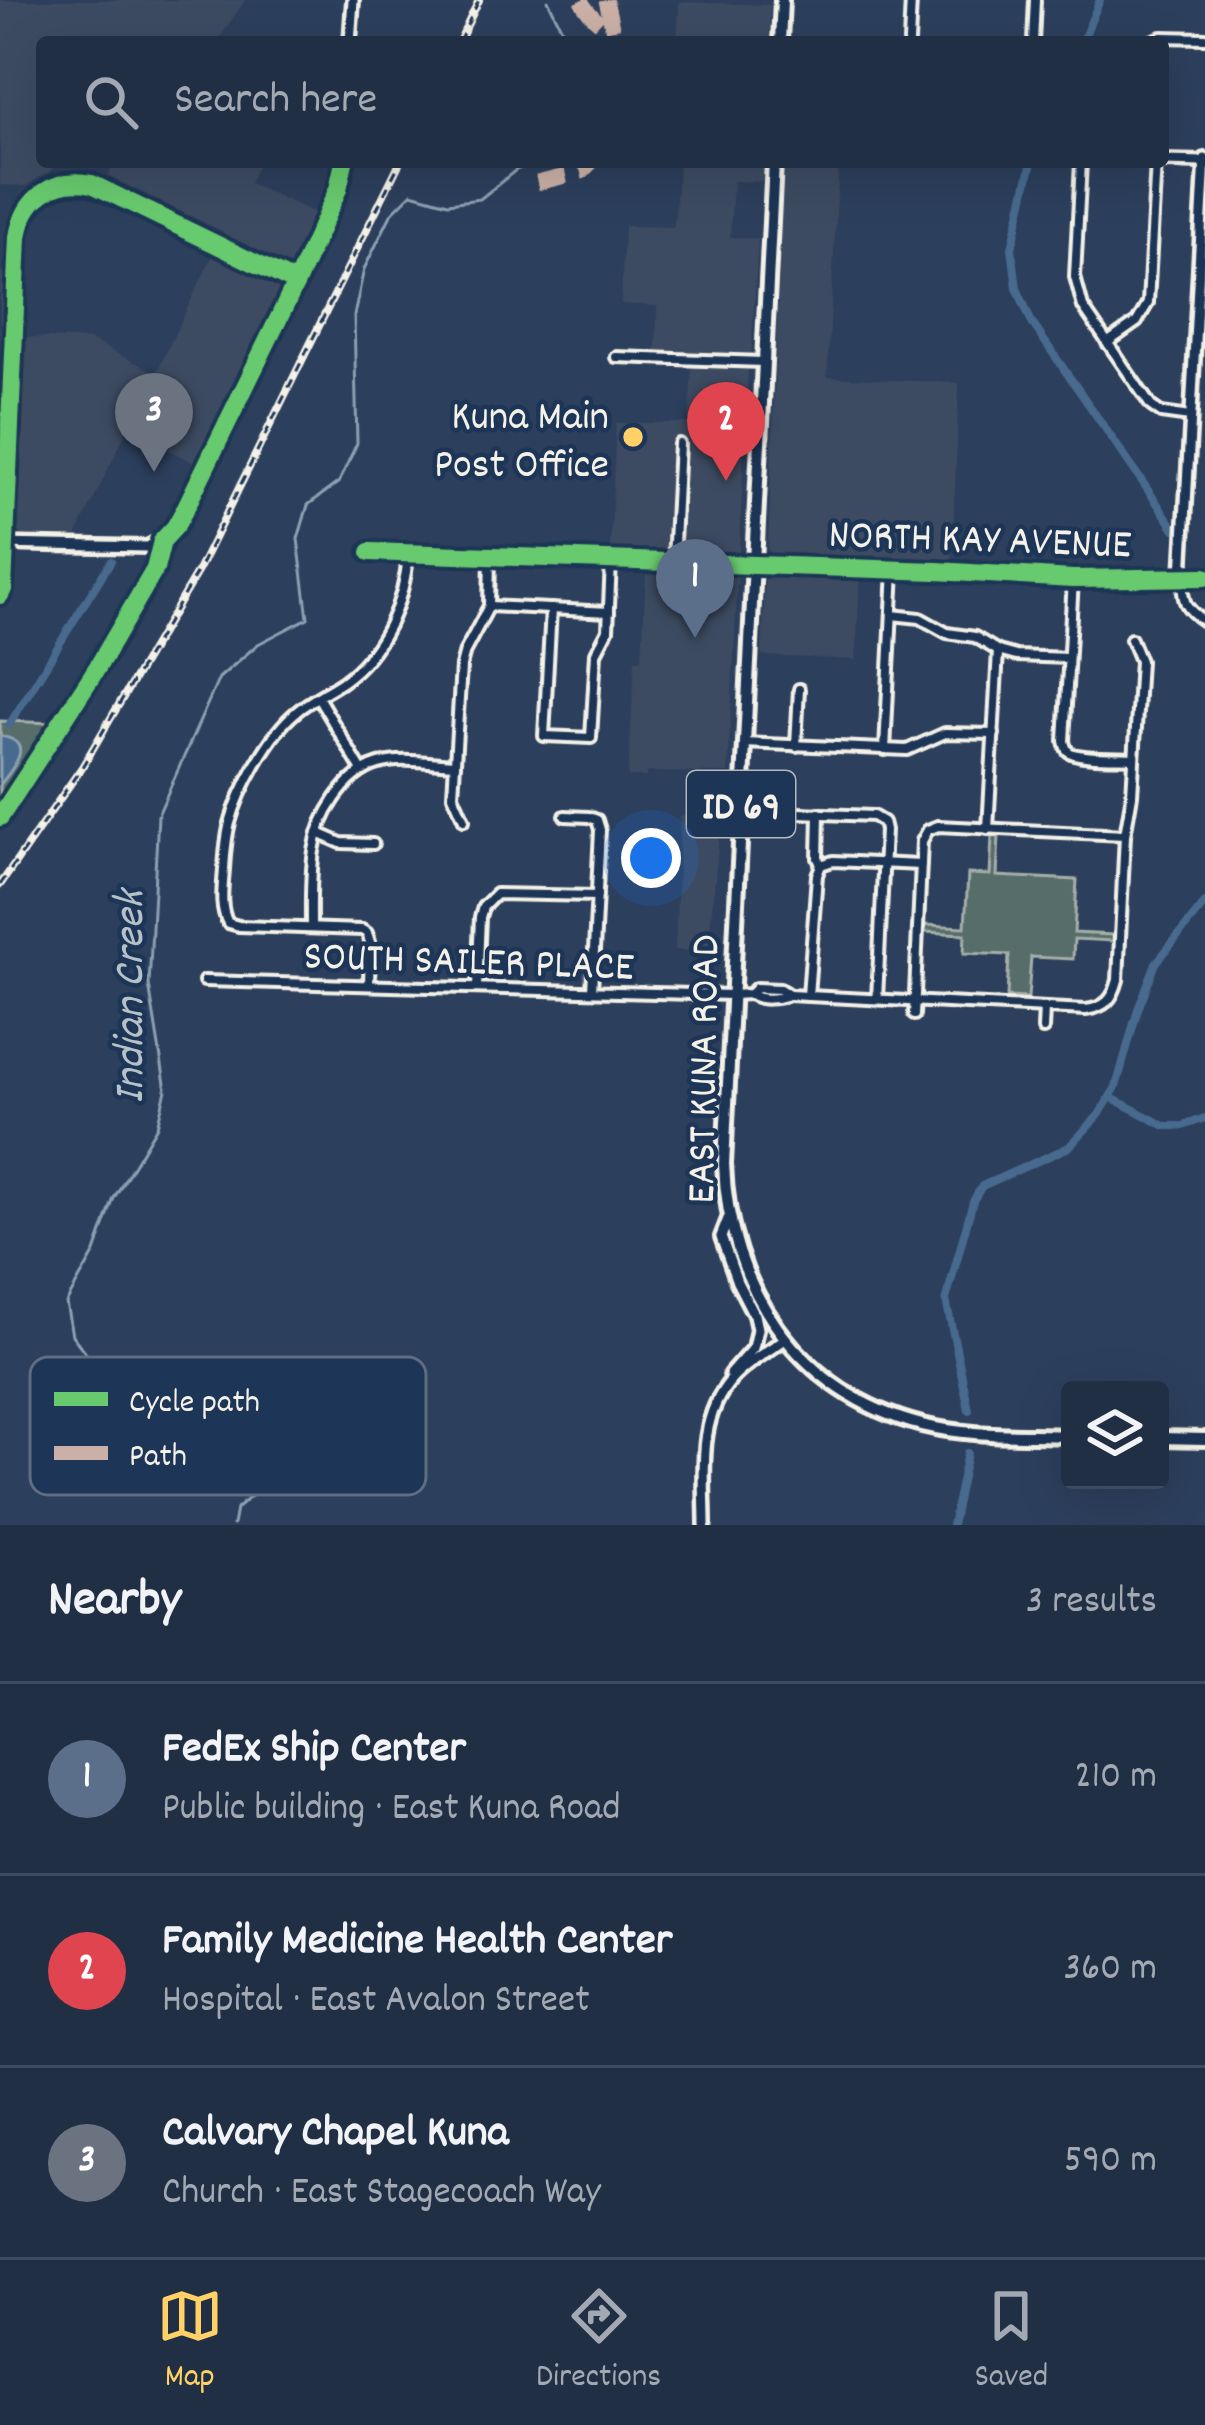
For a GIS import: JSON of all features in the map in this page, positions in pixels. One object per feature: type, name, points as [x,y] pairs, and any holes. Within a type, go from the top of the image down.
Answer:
[{"type":"main road","points":[[780,36],[782,0]]},
{"type":"main road","name":"ID 69","points":[[753,567],[774,168]]},
{"type":"main road","name":"EAST KUNA ROAD","points":[[753,567],[724,1164],[728,1219],[751,1286],[785,1339]]},
{"type":"main road","name":"ID 69","points":[[785,1339],[846,1392],[895,1417],[972,1433],[1061,1436]]},
{"type":"main road","points":[[1169,1438],[1205,1439]]},
{"type":"street","points":[[350,36],[352,0]]},
{"type":"street","points":[[909,36],[911,0]]},
{"type":"street","points":[[1033,36],[1035,0]]},
{"type":"street","points":[[1169,37],[1205,38]]},
{"type":"street","points":[[1169,161],[1205,161],[1201,299],[1182,576],[1183,602],[1205,622]]},
{"type":"street","points":[[2,544],[147,547],[162,541],[175,527],[296,283],[343,168]]},
{"type":"street","points":[[1081,168],[1075,277],[1083,307],[1151,406],[1161,413],[1190,417]]},
{"type":"street","points":[[1107,343],[1138,322],[1148,303],[1158,168]]},
{"type":"street","points":[[0,595],[18,237],[20,223],[35,198],[57,184],[92,184],[296,283]]},
{"type":"street","points":[[616,357],[764,362]]},
{"type":"street","points":[[673,563],[679,444]]},
{"type":"street","points":[[0,817],[97,668],[154,569],[162,541]]},
{"type":"street","name":"NORTH KAY AVENUE","points":[[370,552],[1073,578],[1201,577]]},
{"type":"street","points":[[369,985],[367,933],[228,922],[222,910],[225,846],[236,805],[283,724],[347,679],[383,635],[406,582],[408,554]]},
{"type":"street","points":[[464,820],[453,795],[461,666],[489,606],[490,557]]},
{"type":"street","points":[[551,609],[544,736],[591,738],[596,653],[608,630],[611,561]]},
{"type":"street","points":[[885,750],[894,569]]},
{"type":"street","points":[[1073,578],[1066,749],[1072,754],[1134,758]]},
{"type":"street","points":[[489,606],[609,612]]},
{"type":"street","points":[[892,615],[920,618],[947,634],[976,637],[1016,656],[1069,658]]},
{"type":"street","points":[[914,1015],[922,841],[928,830],[938,826],[1125,836],[1140,662],[1131,639]]},
{"type":"street","points":[[988,829],[998,651]]},
{"type":"street","points":[[796,746],[799,689]]},
{"type":"street","points":[[318,697],[362,771]]},
{"type":"street","points":[[745,743],[885,750],[915,748],[945,733],[994,734]]},
{"type":"street","points":[[310,927],[318,833],[346,785],[362,771],[392,761],[455,764]]},
{"type":"street","points":[[774,812],[882,820],[877,999]]},
{"type":"street","points":[[819,813],[821,865]]},
{"type":"street","points":[[565,815],[590,817],[597,820],[600,830],[592,991]]},
{"type":"street","points":[[318,833],[341,843],[373,844]]},
{"type":"street","name":"SOUTH SAILER PLACE","points":[[204,982],[750,994],[780,999],[789,995],[1086,1010],[1106,1004],[1118,980],[1125,836]]},
{"type":"street","points":[[808,996],[821,865],[830,861],[921,866]]},
{"type":"street","points":[[477,987],[480,917],[489,900],[504,892],[597,896]]},
{"type":"street","points":[[1042,1029],[1044,1008]]},
{"type":"street","points":[[728,1219],[721,1237],[758,1330],[753,1348],[730,1372],[730,1380]]},
{"type":"street","points":[[705,1525],[708,1423],[730,1380],[785,1339]]},
{"type":"shaded area","points":[[0,0],[245,0],[221,36],[36,36],[36,168],[52,168],[25,186],[0,185]]},
{"type":"shaded area","points":[[679,2],[770,5],[769,36],[677,36]]},
{"type":"shaded area","points":[[112,168],[256,168],[249,183],[319,215],[197,464],[127,430],[76,536],[22,535],[15,528],[20,436],[0,435],[0,272],[10,273],[7,336],[90,340],[156,373],[224,232],[108,176]]},
{"type":"shaded area","points":[[679,168],[839,168],[827,377],[959,383],[952,562],[770,553],[783,182],[733,181],[730,237],[758,239],[751,357],[656,352],[657,306],[621,304],[624,226],[674,227]]},
{"type":"shaded area","points":[[692,365],[748,367],[728,773],[647,772],[646,777],[628,777],[635,660],[642,659],[646,571],[681,572],[685,493],[669,493],[665,554],[610,553],[616,423],[689,423]]},
{"type":"shaded area","points":[[773,573],[860,576],[856,660],[762,656],[765,580]]},
{"type":"shaded area","points":[[0,736],[11,739],[20,750],[0,785]]},
{"type":"shaded area","points":[[680,816],[721,816],[708,951],[675,950]]},
{"type":"green space","points":[[0,721],[54,723],[0,801]]},
{"type":"green space","points":[[992,836],[999,836],[997,876],[1077,880],[1074,933],[1113,935],[1113,941],[1074,939],[1073,959],[1031,957],[1028,998],[1007,997],[1009,955],[964,953],[965,934],[925,932],[926,925],[965,927],[968,874],[990,875]]},
{"type":"waterway","name":"Indian Creek","points":[[548,0],[565,36]]},
{"type":"waterway","points":[[1085,36],[1100,0]]},
{"type":"waterway","name":"Indian Creek","points":[[88,1357],[72,1335],[66,1303],[95,1252],[114,1198],[157,1126],[166,1090],[149,985],[158,815],[219,678],[258,644],[308,618],[298,539],[308,505],[339,482],[357,443],[354,316],[364,269],[392,213],[412,193],[448,203],[480,199],[521,168]]},
{"type":"waterway","points":[[1031,168],[1012,248],[1017,288],[1032,323],[1175,529]]},
{"type":"waterway","points":[[9,725],[111,561]]},
{"type":"waterway","points":[[969,1410],[946,1300],[973,1201],[982,1186],[1069,1147],[1099,1115],[1116,1087],[1156,963],[1205,903]]},
{"type":"waterway","points":[[1110,1097],[1165,1126],[1205,1118]]},
{"type":"waterway","points":[[952,1525],[967,1453]]},
{"type":"waterway","name":"Indian Creek","points":[[233,1525],[236,1509],[252,1495]]},
{"type":"railway","points":[[462,36],[479,0]]},
{"type":"railway","points":[[0,885],[82,767],[199,569],[397,168]]},
{"type":"marked path","points":[[581,0],[611,36]]},
{"type":"marked path","points":[[606,0],[614,36]]},
{"type":"marked path","points":[[537,183],[586,168]]},
{"type":"cycle path","points":[[0,817],[155,569],[162,541],[185,509],[296,283],[343,168]]},
{"type":"cycle path","points":[[0,595],[18,237],[34,201],[53,187],[92,184],[296,283]]},
{"type":"cycle path","points":[[370,552],[1073,579],[1205,577]]},
{"type":"place","name":"Kuna Main Post Office","points":[[633,437]]},
{"type":"place","name":"Calvary Chapel Kuna","points":[[154,472]]},
{"type":"place","name":"Family Medicine Health Center","points":[[726,481]]},
{"type":"place","name":"FedEx Ship Center","points":[[695,638]]}]
